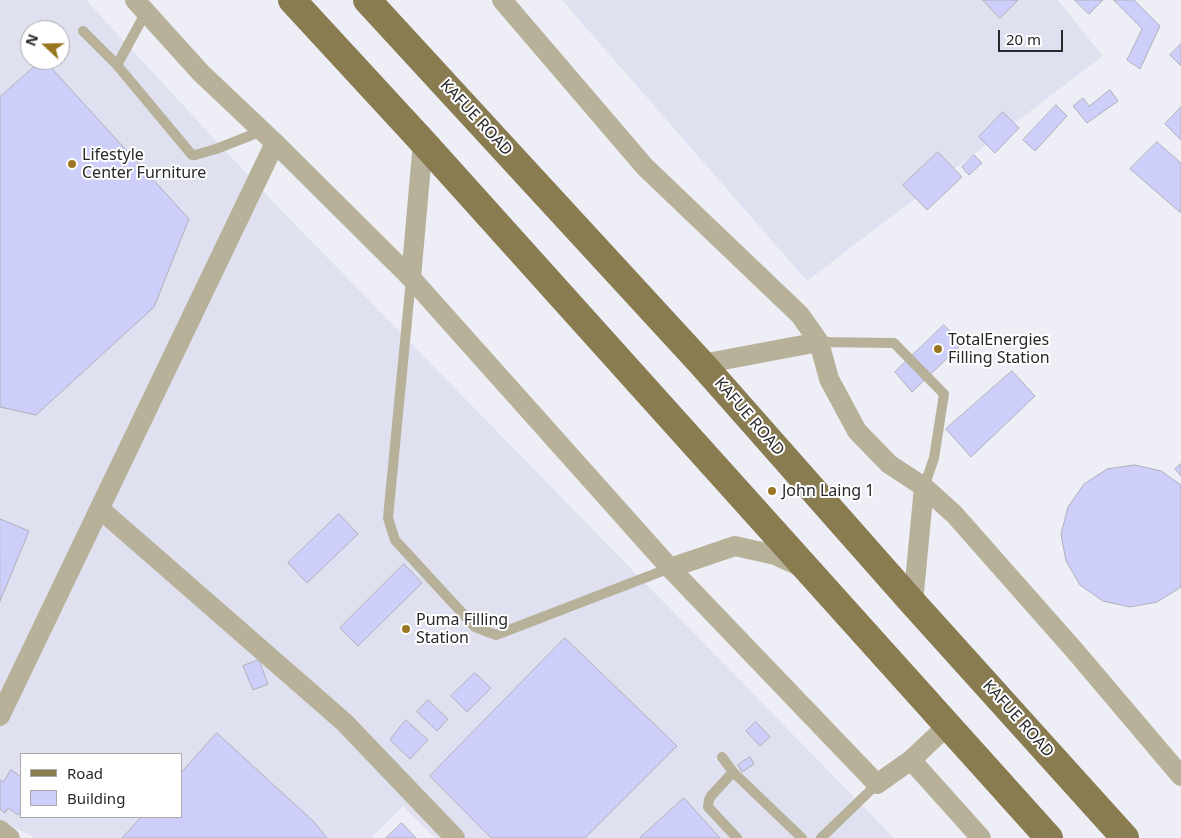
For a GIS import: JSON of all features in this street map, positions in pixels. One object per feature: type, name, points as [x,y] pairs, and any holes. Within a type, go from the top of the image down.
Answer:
[{"type":"main road","points":[[292,0],[423,142],[1049,838]]},
{"type":"main road","name":"KAFUE ROAD","points":[[367,0],[702,364],[913,603],[1125,838]]},
{"type":"street","points":[[502,0],[646,167],[800,315],[819,342],[829,378],[857,431],[889,464],[924,486],[954,514],[1075,651],[1181,776]]},
{"type":"street","points":[[140,6],[201,73],[411,278],[670,568],[877,784],[911,760],[947,726]]},
{"type":"street","points":[[0,716],[100,510],[268,137]]},
{"type":"street","points":[[411,278],[423,142]]},
{"type":"street","points":[[702,364],[819,342]]},
{"type":"street","points":[[913,603],[924,486]]},
{"type":"street","points":[[100,510],[344,722],[455,838]]},
{"type":"street","points":[[670,568],[735,546],[775,555],[809,571]]},
{"type":"street","points":[[911,760],[981,838]]},
{"type":"street","points":[[0,830],[10,838]]},
{"type":"lane","points":[[117,65],[140,6]]},
{"type":"lane","points":[[83,31],[117,65],[192,155],[268,137]]},
{"type":"lane","points":[[411,278],[388,518],[395,540],[475,627],[496,635],[670,568]]},
{"type":"lane","points":[[819,342],[894,343],[944,394],[934,458],[924,486]]},
{"type":"lane","points":[[722,756],[733,772],[802,838]]},
{"type":"lane","points":[[733,772],[711,796],[708,807],[737,838]]},
{"type":"lane","points":[[821,838],[877,784]]},
{"type":"shaded area","points":[[0,0],[86,0],[277,206],[894,838],[435,838],[403,806],[371,838],[35,838],[0,820]]},
{"type":"shaded area","points":[[562,0],[1058,0],[1103,56],[807,281]]},
{"type":"building","points":[[983,0],[1018,0],[1000,18]]},
{"type":"building","points":[[1075,0],[1103,0],[1089,14]]},
{"type":"building","points":[[1114,0],[1134,0],[1160,26],[1140,69],[1127,60],[1142,29]]},
{"type":"building","points":[[1181,44],[1181,66],[1170,55]]},
{"type":"building","points":[[31,70],[53,70],[189,219],[154,307],[36,415],[0,407],[0,97]]},
{"type":"building","points":[[1110,90],[1118,101],[1087,123],[1073,106],[1083,98],[1089,106]]},
{"type":"building","points":[[1056,105],[1067,116],[1035,151],[1023,140]]},
{"type":"building","points":[[1181,107],[1181,140],[1165,124]]},
{"type":"building","points":[[1003,112],[1019,128],[995,153],[979,137]]},
{"type":"building","points":[[1157,142],[1181,163],[1181,213],[1130,169]]},
{"type":"building","points":[[938,152],[962,177],[927,210],[903,185]]},
{"type":"building","points":[[974,155],[982,163],[969,175],[962,167]]},
{"type":"building","points":[[944,325],[962,344],[912,392],[895,372]]},
{"type":"building","points":[[1012,371],[1035,396],[971,457],[946,429]]},
{"type":"building","points":[[1181,464],[1181,476],[1175,469]]},
{"type":"building","points":[[1135,465],[1161,471],[1181,485],[1181,587],[1157,602],[1130,607],[1103,601],[1080,585],[1066,561],[1061,534],[1068,507],[1084,484],[1107,469]]},
{"type":"building","points":[[339,514],[358,534],[307,583],[288,563]]},
{"type":"building","points":[[0,519],[29,531],[0,601]]},
{"type":"building","points":[[404,564],[422,583],[358,646],[340,628]]},
{"type":"building","points":[[565,638],[677,746],[585,838],[491,838],[430,776]]},
{"type":"building","points":[[259,660],[268,684],[253,690],[243,666]]},
{"type":"building","points":[[475,673],[491,688],[467,712],[451,696]]},
{"type":"building","points":[[428,700],[448,719],[437,731],[417,712]]},
{"type":"building","points":[[406,720],[428,740],[410,759],[390,740]]},
{"type":"building","points":[[756,722],[770,737],[760,746],[746,731]]},
{"type":"building","points":[[217,733],[313,821],[327,838],[122,838],[140,818],[182,818],[182,772]]},
{"type":"building","points":[[750,757],[754,764],[742,772],[738,765]]},
{"type":"building","points":[[11,770],[20,776],[20,812],[18,815],[8,808],[5,813],[0,809],[0,780],[3,782]]},
{"type":"building","points":[[684,798],[720,838],[640,838]]},
{"type":"building","points":[[402,823],[416,838],[386,838]]},
{"type":"place","name":"Lifestyle Center Furniture","points":[[72,164]]},
{"type":"place","name":"TotalEnergies Filling Station","points":[[938,349]]},
{"type":"place","name":"John Laing 1","points":[[772,491]]},
{"type":"place","name":"Puma Filling Station","points":[[406,629]]}]
